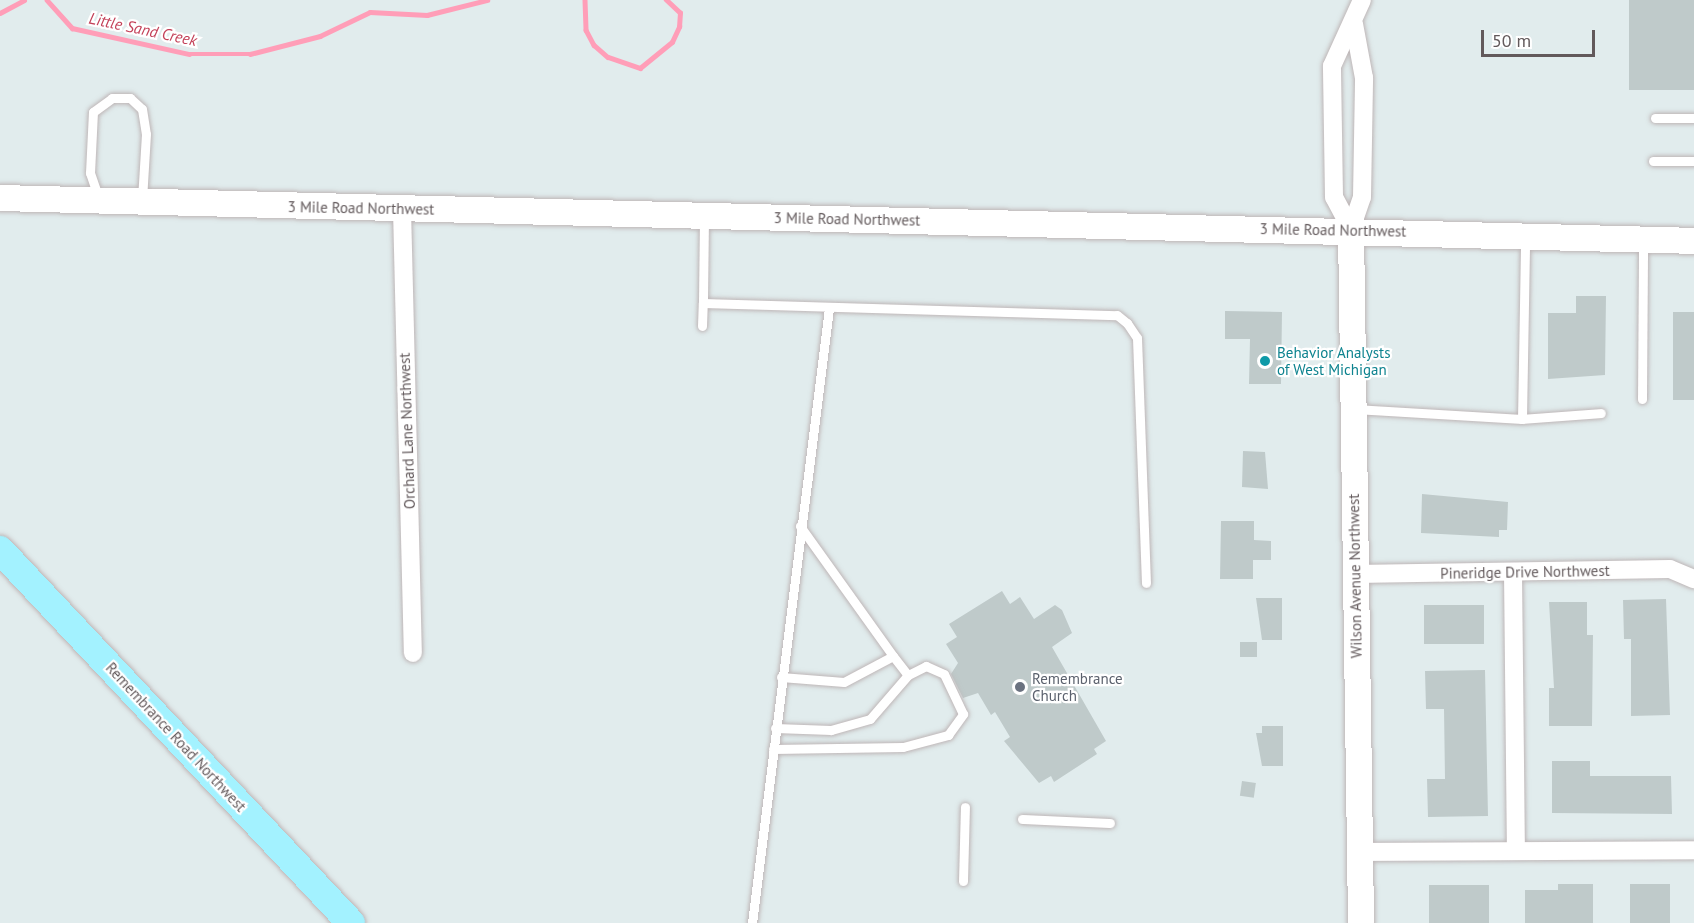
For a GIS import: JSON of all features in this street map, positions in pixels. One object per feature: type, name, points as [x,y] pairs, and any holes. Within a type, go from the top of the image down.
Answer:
[{"type":"main road","name":"Remembrance Road Northwest","points":[[0,550],[351,923]]},
{"type":"street","points":[[1351,230],[1334,197],[1332,66],[1354,24],[1362,0]]},
{"type":"street","points":[[1351,230],[1362,197],[1364,78],[1354,24]]},
{"type":"street","name":"3 Mile Road Northwest","points":[[0,198],[1351,230],[1694,241]]},
{"type":"street","name":"Orchard Lane Northwest","points":[[402,209],[413,653]]},
{"type":"street","name":"Wilson Avenue Northwest","points":[[1351,230],[1361,923]]},
{"type":"street","points":[[1513,572],[1516,851]]},
{"type":"street","name":"Pineridge Drive Northwest","points":[[1355,574],[1513,572],[1689,574]]},
{"type":"street","points":[[1360,852],[1694,850]]},
{"type":"lane","points":[[100,201],[90,173],[93,112],[111,98],[130,98],[142,109],[146,134],[142,202]]},
{"type":"lane","points":[[1656,118],[1694,118]]},
{"type":"lane","points":[[1653,161],[1694,161]]},
{"type":"lane","points":[[702,326],[704,216]]},
{"type":"lane","points":[[1521,418],[1525,237]]},
{"type":"lane","points":[[1642,399],[1643,240]]},
{"type":"lane","points":[[703,303],[1117,315],[1127,323],[1137,338],[1146,583]]},
{"type":"lane","points":[[752,923],[829,308]]},
{"type":"lane","points":[[1353,408],[1521,418],[1601,413]]},
{"type":"lane","points":[[800,526],[909,675]]},
{"type":"lane","points":[[781,677],[844,682],[893,656]]},
{"type":"lane","points":[[773,749],[875,752],[948,735],[963,714],[944,674],[926,666],[909,675],[870,719],[831,730],[775,728]]},
{"type":"lane","points":[[963,881],[965,807]]},
{"type":"lane","points":[[1022,819],[1110,823]]},
{"type":"building","points":[[1629,0],[1694,0],[1694,90],[1629,90]]},
{"type":"building","points":[[1576,296],[1606,296],[1605,375],[1548,379],[1548,313],[1576,313]]},
{"type":"building","name":"Behavior Analysts of West Michigan","points":[[1225,311],[1282,312],[1281,384],[1249,384],[1250,339],[1225,339]]},
{"type":"building","points":[[1673,312],[1694,312],[1694,400],[1673,400]]},
{"type":"building","points":[[1243,451],[1265,452],[1268,489],[1242,487]]},
{"type":"building","points":[[1422,494],[1508,502],[1507,530],[1499,530],[1499,537],[1421,533]]},
{"type":"building","points":[[1221,521],[1254,521],[1254,540],[1271,541],[1271,560],[1253,560],[1253,579],[1220,579]]},
{"type":"building","name":"Remembrance Church","points":[[1002,591],[1010,604],[1020,597],[1034,619],[1055,605],[1062,610],[1072,633],[1052,647],[1106,741],[1094,749],[1097,754],[1054,782],[1051,776],[1039,783],[1004,741],[1010,737],[995,712],[991,715],[978,693],[963,698],[951,674],[958,663],[946,644],[957,637],[949,624]]},
{"type":"building","points":[[1256,598],[1282,598],[1282,640],[1262,640]]},
{"type":"building","points":[[1666,599],[1670,715],[1631,716],[1631,639],[1624,639],[1623,600]]},
{"type":"building","points":[[1549,602],[1587,602],[1587,635],[1593,635],[1592,726],[1549,726],[1549,688],[1554,688]]},
{"type":"building","points":[[1424,605],[1484,605],[1484,644],[1424,644]]},
{"type":"building","points":[[1240,642],[1257,642],[1257,657],[1240,657]]},
{"type":"building","points":[[1485,670],[1488,816],[1428,817],[1427,779],[1445,779],[1444,709],[1426,709],[1425,671]]},
{"type":"building","points":[[1262,726],[1283,726],[1283,766],[1262,766],[1256,733],[1262,733]]},
{"type":"building","points":[[1552,761],[1590,761],[1590,776],[1671,776],[1672,814],[1552,813]]},
{"type":"building","points":[[1242,781],[1256,783],[1254,798],[1240,796]]},
{"type":"building","points":[[1558,884],[1593,884],[1593,923],[1525,923],[1525,890],[1558,890]]},
{"type":"building","points":[[1630,884],[1670,884],[1670,923],[1630,923]]},
{"type":"building","points":[[1429,885],[1489,885],[1489,923],[1429,923]]},
{"type":"waterway","name":"Little Sand Creek","points":[[0,13],[24,0]]},
{"type":"waterway","name":"Little Sand Creek","points":[[47,0],[72,28],[189,54],[250,54],[320,36],[370,12],[427,15],[487,0]]},
{"type":"waterway","points":[[585,0],[586,30],[594,45],[608,57],[640,68],[672,42],[679,27],[680,13],[666,0]]},
{"type":"place","name":"Behavior Analysts of West Michigan","points":[[1265,361]]},
{"type":"place","name":"Remembrance Church","points":[[1020,687]]}]
